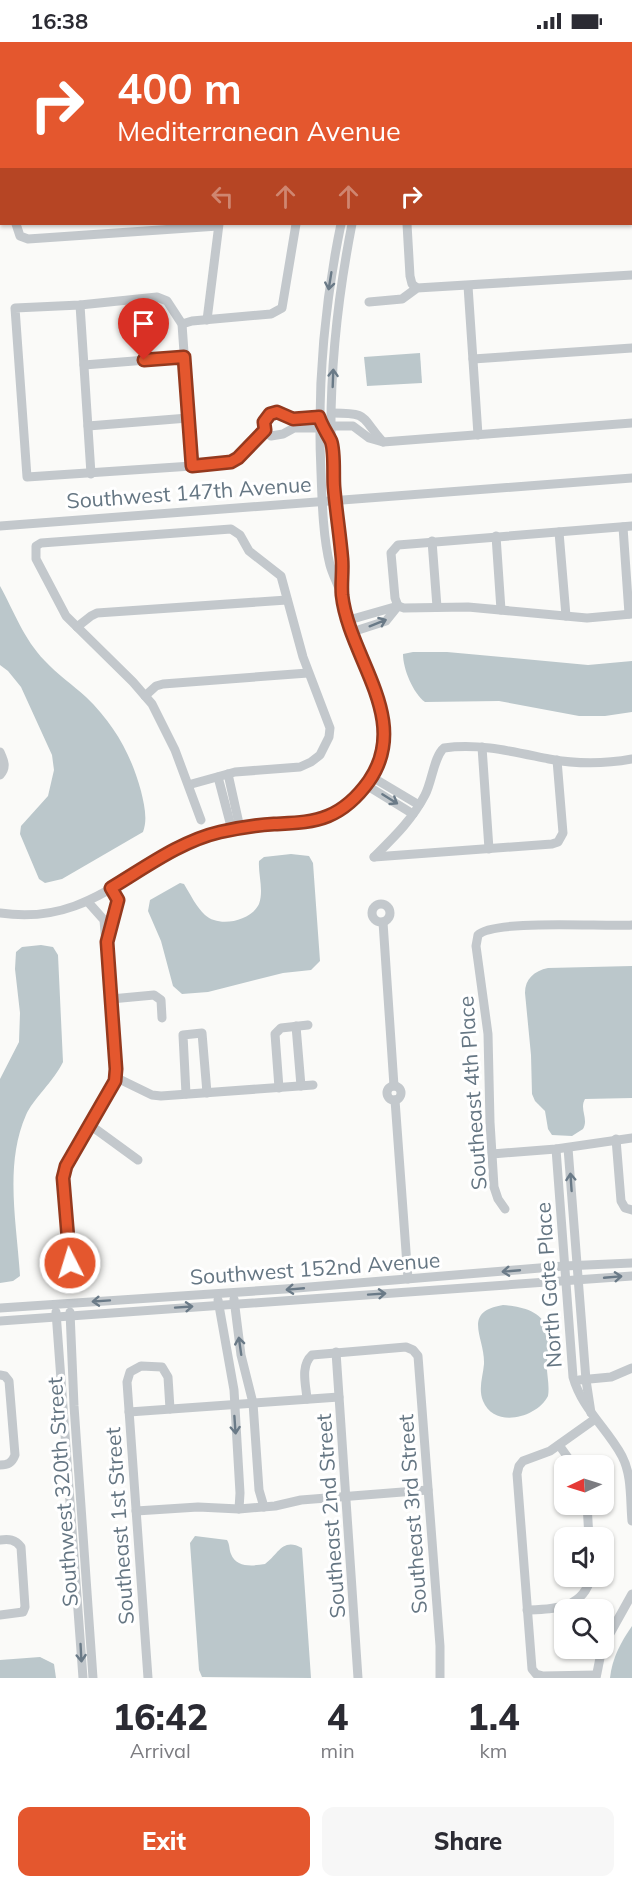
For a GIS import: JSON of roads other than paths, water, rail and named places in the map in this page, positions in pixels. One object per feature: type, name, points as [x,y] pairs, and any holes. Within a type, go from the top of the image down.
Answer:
[{"type":"street","points":[[16,225],[20,236],[28,239],[219,225],[207,320]]},
{"type":"street","points":[[182,324],[192,321],[271,314],[282,308],[296,225]]},
{"type":"street","points":[[0,913],[18,916],[68,910],[88,902],[198,839],[236,829],[296,823],[327,816],[343,808],[360,793],[369,781],[381,756],[384,720],[330,563],[322,500],[319,417],[323,336],[330,279],[341,225]]},
{"type":"street","points":[[342,597],[342,561],[335,499],[331,426],[336,327],[342,275],[352,225]]},
{"type":"street","points":[[407,225],[410,276],[412,284],[417,288]]},
{"type":"street","points":[[369,302],[402,299],[417,288],[632,275]]},
{"type":"street","points":[[468,286],[478,435]]},
{"type":"street","points":[[192,466],[182,324],[167,302],[157,297],[80,305],[15,308],[27,477],[92,474],[192,466],[231,462],[238,458],[265,430]]},
{"type":"street","points":[[80,305],[92,474]]},
{"type":"street","points":[[473,360],[632,348]]},
{"type":"street","points":[[84,365],[184,357]]},
{"type":"street","points":[[320,404],[331,426]]},
{"type":"street","points":[[319,417],[293,419],[277,412],[270,414],[264,422],[265,430],[271,436],[283,434],[294,428],[319,428]]},
{"type":"street","points":[[332,413],[354,413],[362,416],[383,442]]},
{"type":"street","points":[[283,434],[282,424],[285,416]]},
{"type":"street","points":[[319,417],[322,428],[331,442]]},
{"type":"street","points":[[88,426],[188,418]]},
{"type":"street","points":[[331,426],[353,426],[369,438],[383,442],[632,423]]},
{"type":"street","name":"Southwest 147th Avenue","points":[[0,526],[632,478]]},
{"type":"street","points":[[349,620],[398,606],[404,608],[468,607],[587,618],[630,614],[628,527],[398,545],[391,553],[395,598],[398,606]]},
{"type":"street","points":[[188,785],[252,770],[300,767],[311,762],[326,747],[330,728],[308,673],[281,576],[249,551],[240,535],[231,529],[41,543],[36,546],[36,559],[66,616],[145,696],[163,724],[201,820]]},
{"type":"street","points":[[560,532],[566,616]]},
{"type":"street","points":[[496,536],[501,610]]},
{"type":"street","points":[[432,541],[437,607]]},
{"type":"street","points":[[77,627],[97,613],[287,600]]},
{"type":"street","points":[[352,632],[386,621],[398,606]]},
{"type":"street","points":[[145,696],[156,686],[163,684],[308,673]]},
{"type":"street","points":[[557,760],[562,837],[558,842],[374,856],[395,836],[419,805],[433,776],[440,751],[444,747],[504,749],[557,760],[601,762],[632,759],[632,764]]},
{"type":"street","points":[[482,747],[489,849]]},
{"type":"street","points":[[0,752],[5,763],[0,775]]},
{"type":"street","points":[[223,776],[236,829]]},
{"type":"street","points":[[369,781],[419,805]]},
{"type":"street","points":[[369,781],[413,814]]},
{"type":"street","points":[[395,836],[398,847],[406,854],[410,854]]},
{"type":"street","points":[[70,1263],[63,1178],[66,1166],[115,1081],[107,942],[109,920],[118,900],[111,888]]},
{"type":"street","points":[[88,902],[109,920]]},
{"type":"street","points":[[383,922],[394,1086],[401,1092],[400,1096],[394,1100],[408,1279]]},
{"type":"street","name":"Southeast 4th Place","points":[[505,1209],[494,1187],[488,1034],[477,955],[477,937],[484,931],[516,927],[632,925]]},
{"type":"street","points":[[111,999],[154,995],[161,1000],[162,1018]]},
{"type":"street","points":[[279,1088],[275,1034],[281,1028],[308,1024]]},
{"type":"street","points":[[296,1026],[301,1086]]},
{"type":"street","points":[[186,1094],[183,1035],[202,1033],[207,1093]]},
{"type":"street","points":[[115,1077],[152,1095],[161,1096],[313,1085]]},
{"type":"street","points":[[90,1125],[138,1160]]},
{"type":"street","points":[[492,1154],[568,1148],[632,1138]]},
{"type":"street","points":[[616,1139],[620,1198],[622,1204],[630,1210]]},
{"type":"street","name":"North Gate Place","points":[[568,1148],[585,1380],[593,1416]]},
{"type":"street","name":"North Gate Place","points":[[556,1149],[574,1381],[587,1409],[618,1450],[626,1466],[632,1521]]},
{"type":"street","points":[[561,1213],[573,1212]]},
{"type":"street","name":"Southwest 152nd Avenue","points":[[0,1308],[234,1293],[564,1266],[632,1263]]},
{"type":"street","name":"Southwest 152nd Avenue","points":[[0,1321],[632,1276]]},
{"type":"street","points":[[234,1293],[241,1355],[253,1404],[260,1490],[264,1507]]},
{"type":"street","points":[[217,1294],[232,1381],[240,1493],[238,1509]]},
{"type":"street","name":"Southwest 320th Street","points":[[69,1303],[74,1418],[93,1678]]},
{"type":"street","name":"Southwest 320th Street","points":[[55,1304],[83,1678]]},
{"type":"street","points":[[569,1332],[582,1331]]},
{"type":"street","name":"Southeast 3rd Street","points":[[336,1352],[406,1347],[413,1350],[419,1359],[440,1646],[440,1678]]},
{"type":"street","points":[[307,1399],[305,1367],[307,1360],[315,1354],[336,1352]]},
{"type":"street","name":"Southeast 2nd Street","points":[[336,1352],[358,1678]]},
{"type":"street","name":"Southeast 1st Street","points":[[148,1678],[126,1379],[130,1372],[138,1366],[162,1367],[168,1377],[170,1409]]},
{"type":"street","points":[[574,1381],[610,1377],[632,1368]]},
{"type":"street","points":[[0,1465],[8,1465],[13,1461],[15,1455],[9,1381],[3,1375]]},
{"type":"street","points":[[232,1381],[246,1379]]},
{"type":"street","points":[[129,1412],[339,1397]]},
{"type":"street","points":[[593,1416],[560,1445],[545,1453],[525,1459],[520,1464],[517,1481],[531,1663],[536,1674],[596,1677],[600,1659]]},
{"type":"street","points":[[560,1445],[567,1455]]},
{"type":"street","points":[[136,1511],[198,1507],[238,1509],[301,1500],[429,1490]]},
{"type":"street","points":[[0,1540],[11,1539],[21,1547],[25,1606],[23,1612],[0,1615]]},
{"type":"street","points":[[527,1611],[561,1608],[574,1603],[586,1587]]},
{"type":"street","points":[[614,1626],[625,1610],[632,1594]]}]
